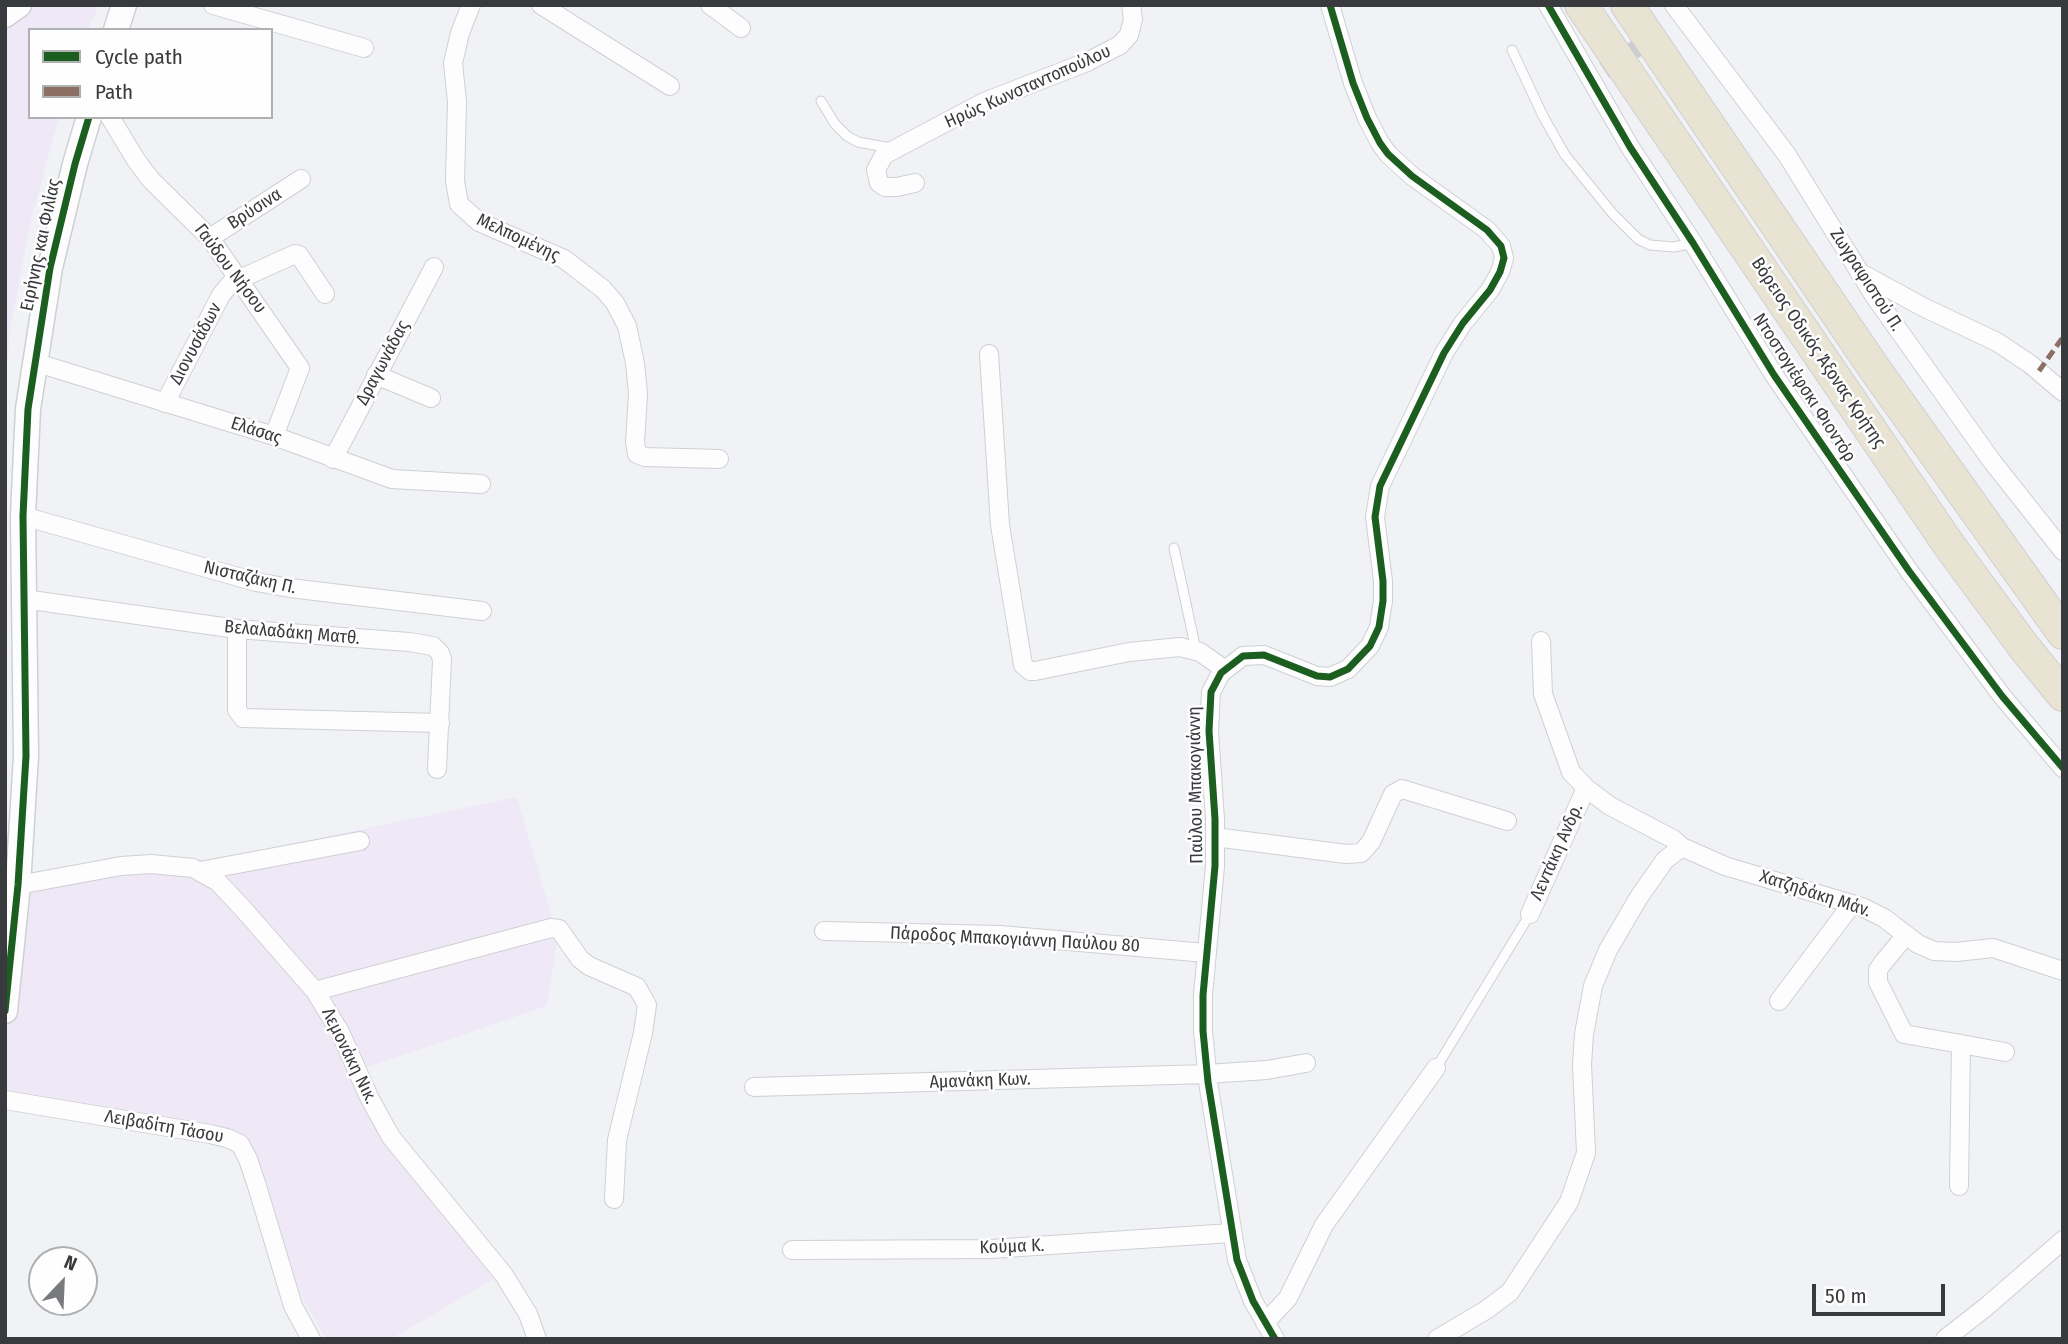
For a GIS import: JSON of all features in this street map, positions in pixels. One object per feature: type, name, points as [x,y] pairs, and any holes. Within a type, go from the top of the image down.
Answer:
[{"type":"highway","name":"Βόρειος Οδικός Άξονας Κρήτης","points":[[1581,5],[1949,545],[2063,695]]},
{"type":"highway","points":[[1627,5],[1874,368],[2063,632]]},
{"type":"street","points":[[5,15],[19,5]]},
{"type":"street","points":[[117,28],[124,5]]},
{"type":"street","points":[[213,5],[364,48]]},
{"type":"street","name":"Μελπομένης","points":[[471,5],[460,33],[453,63],[457,102],[455,181],[459,205],[479,222],[564,258],[590,278],[615,303],[627,326],[635,363],[638,394],[635,442],[637,454],[645,457],[719,459]]},
{"type":"street","points":[[541,5],[670,86]]},
{"type":"street","points":[[710,5],[741,28]]},
{"type":"street","name":"Ηρώς Κωνσταντοπούλου","points":[[915,183],[885,187],[876,178],[876,170],[884,155],[984,102],[1087,62],[1120,45],[1129,35],[1133,19],[1131,5]]},
{"type":"street","points":[[989,354],[1000,525],[1023,664],[1030,671],[1129,652],[1173,647],[1196,650],[1224,669],[1243,656],[1258,654],[1317,676],[1330,677],[1348,669],[1370,646],[1379,627],[1383,580],[1375,517],[1380,486],[1444,353],[1463,323],[1490,290],[1504,258],[1501,246],[1487,230],[1412,176],[1380,143],[1353,83],[1330,5]]},
{"type":"street","name":"Ντοστογιέφσκι Φιοντόρ","points":[[1548,5],[1597,74],[1630,147],[1774,375],[1909,571],[2002,696],[2063,768]]},
{"type":"street","name":"Ζωγραφιστού Π.","points":[[1675,17],[1787,155],[1875,297],[1991,460],[2063,551]]},
{"type":"street","name":"Ειρήνης και Φιλίας","points":[[5,1011],[8,961],[18,885],[12,858],[27,733],[23,516],[26,437],[34,362],[58,228],[88,119]]},
{"type":"street","name":"Γαύδου Νήσου","points":[[111,119],[151,180],[210,238],[300,368],[274,436]]},
{"type":"street","name":"Βρύσινα","points":[[210,238],[301,179]]},
{"type":"street","name":"Διονυσάδων","points":[[165,403],[221,295],[231,283],[295,254],[299,255],[325,294]]},
{"type":"street","name":"Δραγωνάδας","points":[[333,459],[433,267]]},
{"type":"street","points":[[1859,272],[2016,353],[2063,392]]},
{"type":"street","name":"Ελάσας","points":[[34,362],[274,436],[392,479],[481,484]]},
{"type":"street","points":[[376,375],[431,398]]},
{"type":"street","name":"Νισταζάκη Π.","points":[[23,516],[256,582],[482,611]]},
{"type":"street","name":"Βελαλαδάκη Ματθ.","points":[[24,599],[237,629],[433,646],[440,653],[442,660],[437,769]]},
{"type":"street","points":[[237,629],[237,710],[243,718],[440,723]]},
{"type":"street","points":[[1541,642],[1541,676],[1546,701],[1567,764],[1586,789]]},
{"type":"street","name":"Παύλου Μπακογιάννη","points":[[1224,669],[1215,681],[1209,705],[1215,837],[1203,1017],[1207,1074],[1231,1233],[1240,1270],[1253,1301],[1275,1339]]},
{"type":"street","points":[[1215,837],[1346,854],[1361,853],[1371,842],[1393,794],[1402,789],[1507,821]]},
{"type":"street","name":"Λεντάκη Ανδρ.","points":[[1530,914],[1586,789],[1610,806],[1673,839],[1682,847]]},
{"type":"street","points":[[200,871],[360,841]]},
{"type":"street","points":[[1437,1339],[1486,1310],[1510,1292],[1569,1202],[1586,1153],[1584,1034],[1593,986],[1608,950],[1639,897],[1665,860],[1682,847]]},
{"type":"street","name":"Χατζηδάκη Μάν.","points":[[1682,847],[1725,866],[1852,904],[1884,918],[1934,951],[1993,948],[2063,971]]},
{"type":"street","name":"Λεμονάκη Νικ.","points":[[18,885],[136,864],[171,864],[200,871],[228,891],[316,991],[340,1032],[391,1137],[503,1275],[528,1314],[537,1339]]},
{"type":"street","points":[[1779,1001],[1852,904]]},
{"type":"street","points":[[316,991],[551,928],[559,929],[580,959],[589,966],[637,987],[647,1005],[643,1033],[617,1140],[614,1199]]},
{"type":"street","name":"Πάροδος Μπακογιάννη Παύλου 80","points":[[824,931],[988,935],[1206,953]]},
{"type":"street","points":[[1906,935],[1882,964],[1877,976],[1901,1032],[1907,1036],[2005,1052]]},
{"type":"street","points":[[1959,1186],[1961,1044]]},
{"type":"street","name":"Αμανάκη Κων.","points":[[754,1087],[1207,1074],[1267,1070],[1306,1063]]},
{"type":"street","name":"Λεντάκη Ανδρ.","points":[[1265,1323],[1283,1305],[1291,1292],[1324,1225],[1436,1068]]},
{"type":"street","name":"Λειβαδίτη Τάσου","points":[[5,1100],[210,1134],[240,1144],[257,1186],[293,1307],[311,1339]]},
{"type":"street","name":"Κούμα Κ.","points":[[792,1250],[991,1249],[1231,1233]]},
{"type":"street","points":[[1945,1339],[2063,1240]]},
{"type":"lane","points":[[1512,50],[1565,155],[1613,214],[1638,239],[1650,245],[1674,247],[1693,243]]},
{"type":"lane","points":[[821,101],[835,124],[847,136],[858,142],[896,149]]},
{"type":"lane","points":[[1174,548],[1196,650]]},
{"type":"lane","name":"Λεντάκη Ανδρ.","points":[[1436,1068],[1530,914]]},
{"type":"shaded area","points":[[5,5],[99,5],[89,28],[28,28],[28,119],[58,119],[32,217],[21,272],[10,330],[5,395]]},
{"type":"shaded area","points":[[517,797],[558,938],[547,1006],[350,1073],[438,1204],[494,1279],[391,1339],[326,1339],[297,1289],[261,1164],[246,1142],[236,1134],[202,1123],[5,1093],[5,894],[209,861]]},
{"type":"tunnel","points":[[1604,70],[1669,27]]},
{"type":"marked path","points":[[2039,371],[2063,337]]},
{"type":"cycle path","points":[[1275,1339],[1253,1301],[1237,1260],[1208,1082],[1203,995],[1215,866],[1209,731],[1211,692],[1221,673],[1243,656],[1264,655],[1317,676],[1330,677],[1348,669],[1370,646],[1379,627],[1383,601],[1375,517],[1380,486],[1444,353],[1463,323],[1490,290],[1504,258],[1501,246],[1487,230],[1412,176],[1380,143],[1353,83],[1330,5]]},
{"type":"cycle path","points":[[1548,5],[1630,147],[1774,375],[1909,571],[2002,696],[2063,768]]},
{"type":"cycle path","points":[[5,1011],[18,885],[26,756],[23,516],[28,409],[50,268],[88,119]]}]
